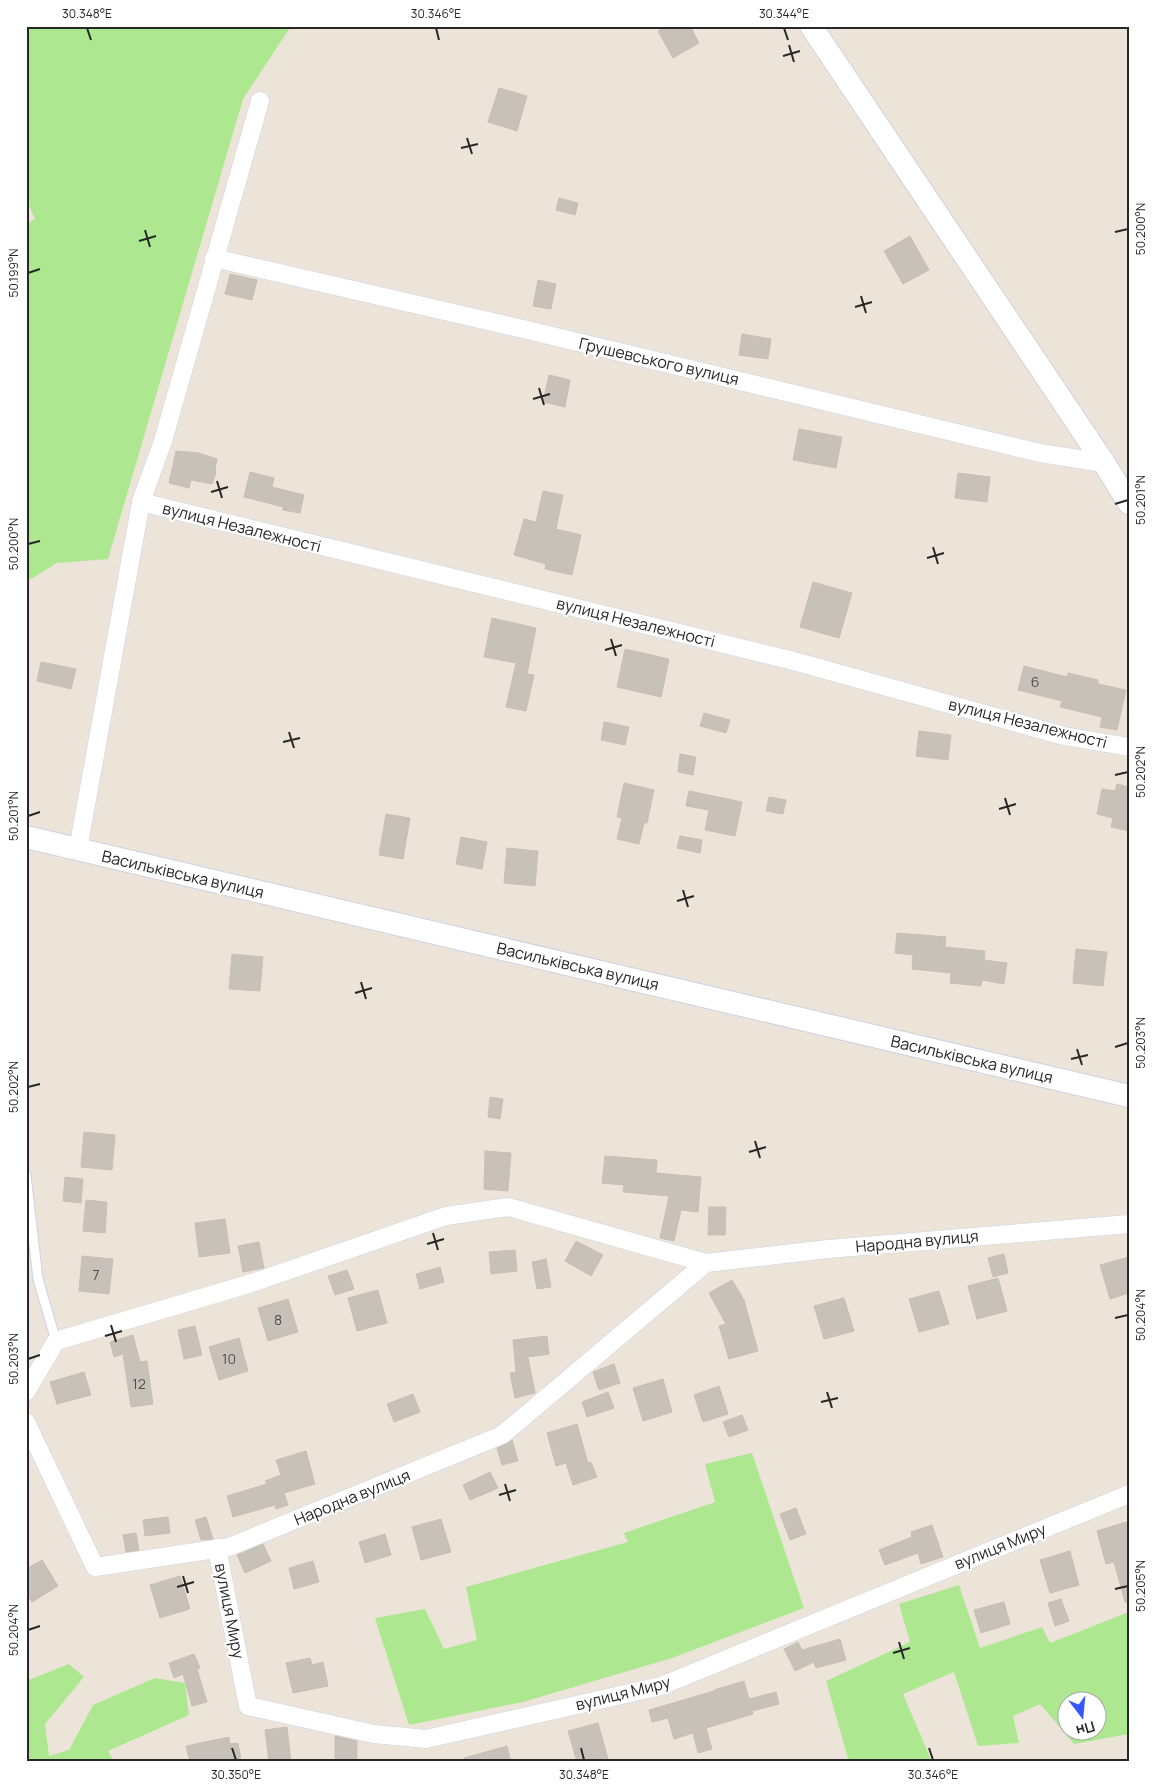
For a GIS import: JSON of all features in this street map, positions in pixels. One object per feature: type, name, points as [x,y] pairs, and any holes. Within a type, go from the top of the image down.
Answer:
[{"type":"street","points":[[811,26],[1129,503]]},
{"type":"street","points":[[78,849],[141,502],[163,441],[260,101]]},
{"type":"street","name":"Грушевського вулиця","points":[[214,258],[523,329],[1040,453],[1104,463]]},
{"type":"street","name":"вулиця Незалежності","points":[[141,502],[790,660],[1064,736],[1129,747]]},
{"type":"street","name":"Васильківська вулиця","points":[[26,837],[1129,1096]]},
{"type":"street","name":"Народна вулиця","points":[[56,1341],[252,1283],[446,1216],[508,1207],[706,1263],[828,1248],[1129,1224]]},
{"type":"street","name":"Народна вулиця","points":[[26,1422],[95,1567],[229,1547],[502,1435],[706,1263]]},
{"type":"street","points":[[26,1392],[56,1341]]},
{"type":"street","name":"вулиця Миру","points":[[218,1548],[248,1706],[374,1734],[426,1740],[661,1686],[1129,1494]]},
{"type":"lane","points":[[26,1175],[38,1279],[56,1341]]},
{"type":"green space","points":[[26,26],[291,26],[243,99],[108,559],[57,563],[26,582],[26,224],[35,219],[26,199]]},
{"type":"green space","points":[[752,1453],[804,1608],[672,1658],[523,1702],[409,1725],[375,1618],[425,1609],[444,1649],[477,1640],[466,1587],[628,1542],[624,1533],[715,1502],[705,1464]]},
{"type":"green space","points":[[959,1585],[980,1648],[1042,1627],[1050,1643],[1129,1612],[1129,1734],[1108,1738],[1108,1690],[1058,1690],[1058,1725],[1040,1704],[1013,1716],[1019,1743],[978,1746],[954,1672],[903,1694],[932,1762],[849,1762],[826,1681],[910,1642],[899,1604]]},
{"type":"green space","points":[[69,1664],[84,1677],[45,1724],[49,1756],[69,1750],[93,1705],[155,1678],[185,1683],[189,1715],[108,1751],[114,1762],[26,1762],[26,1681]]},
{"type":"green space","points":[[1071,1740],[1096,1740],[1074,1744]]},
{"type":"building","points":[[668,26],[690,26],[699,43],[673,58],[658,31]]},
{"type":"building","points":[[499,88],[527,96],[517,131],[488,122]]},
{"type":"building","points":[[559,198],[578,203],[575,215],[556,210]]},
{"type":"building","points":[[910,236],[929,270],[903,284],[884,251]]},
{"type":"building","points":[[230,274],[257,280],[252,300],[225,294]]},
{"type":"building","points":[[538,280],[556,284],[551,309],[533,306]]},
{"type":"building","points":[[742,334],[771,339],[768,359],[739,355]]},
{"type":"building","points":[[549,375],[570,380],[565,407],[543,402]]},
{"type":"building","points":[[799,429],[842,437],[836,468],[793,460]]},
{"type":"building","points":[[176,451],[199,453],[217,459],[216,473],[212,484],[191,480],[189,488],[169,483]]},
{"type":"building","points":[[250,472],[274,478],[272,487],[304,495],[300,513],[283,510],[283,507],[244,497]]},
{"type":"building","points":[[958,473],[990,477],[987,502],[955,498]]},
{"type":"building","points":[[543,491],[563,495],[556,529],[581,535],[572,575],[545,569],[546,564],[514,555],[524,519],[536,522]]},
{"type":"building","points":[[813,582],[852,593],[839,638],[800,627]]},
{"type":"building","points":[[492,618],[536,628],[527,674],[534,675],[526,711],[506,707],[516,663],[484,657]]},
{"type":"building","points":[[625,649],[669,659],[661,697],[617,687]]},
{"type":"building","points":[[41,662],[76,669],[71,689],[37,681]]},
{"type":"building","points":[[1024,666],[1067,677],[1068,673],[1098,680],[1098,684],[1126,690],[1117,730],[1100,727],[1102,717],[1060,707],[1062,701],[1018,690]]},
{"type":"building","points":[[704,713],[730,720],[726,733],[700,726]]},
{"type":"building","points":[[604,722],[629,727],[625,745],[601,740]]},
{"type":"building","points":[[919,731],[951,735],[948,760],[916,756]]},
{"type":"building","points":[[680,754],[696,757],[693,775],[678,772]]},
{"type":"building","points":[[624,783],[654,790],[647,823],[644,823],[639,844],[617,839],[622,818],[617,817]]},
{"type":"building","points":[[1117,784],[1129,787],[1129,831],[1111,827],[1113,818],[1097,814],[1102,789],[1115,791]]},
{"type":"building","points":[[689,791],[742,802],[735,836],[705,830],[709,810],[686,806]]},
{"type":"building","points":[[769,797],[786,800],[783,814],[766,811]]},
{"type":"building","points":[[386,814],[410,818],[403,859],[379,855]]},
{"type":"building","points":[[680,836],[702,840],[700,853],[677,848]]},
{"type":"building","points":[[461,837],[487,842],[482,869],[456,864]]},
{"type":"building","points":[[507,848],[538,851],[535,886],[504,883]]},
{"type":"building","points":[[897,933],[946,937],[945,947],[985,951],[984,960],[1007,963],[1004,984],[982,980],[981,986],[950,983],[951,973],[912,969],[913,955],[895,953]]},
{"type":"building","points":[[1076,949],[1107,952],[1103,986],[1073,983]]},
{"type":"building","points":[[232,954],[263,957],[260,991],[229,989]]},
{"type":"building","points":[[490,1097],[503,1099],[500,1119],[488,1117]]},
{"type":"building","points":[[84,1132],[115,1135],[112,1170],[81,1167]]},
{"type":"building","points":[[485,1151],[511,1153],[508,1191],[484,1189]]},
{"type":"building","points":[[605,1156],[657,1160],[656,1173],[701,1177],[698,1212],[681,1210],[674,1241],[660,1238],[669,1196],[623,1192],[624,1185],[602,1183]]},
{"type":"building","points":[[65,1177],[83,1179],[81,1203],[63,1201]]},
{"type":"building","points":[[86,1200],[107,1202],[105,1233],[83,1231]]},
{"type":"building","points":[[709,1207],[726,1207],[725,1235],[708,1235]]},
{"type":"building","points":[[225,1219],[230,1253],[199,1257],[195,1223]]},
{"type":"building","points":[[576,1241],[603,1255],[591,1276],[565,1261]]},
{"type":"building","points":[[259,1242],[264,1268],[243,1272],[238,1246]]},
{"type":"building","points":[[515,1250],[517,1271],[491,1274],[489,1252]]},
{"type":"building","points":[[1004,1254],[1008,1273],[993,1277],[988,1258]]},
{"type":"building","points":[[82,1256],[113,1259],[109,1294],[79,1291]]},
{"type":"building","points":[[1129,1257],[1129,1293],[1110,1299],[1100,1265]]},
{"type":"building","points":[[546,1259],[551,1287],[537,1289],[532,1262]]},
{"type":"building","points":[[440,1267],[444,1282],[420,1289],[416,1274]]},
{"type":"building","points":[[347,1270],[354,1289],[335,1295],[328,1276]]},
{"type":"building","points":[[998,1278],[1007,1311],[977,1319],[968,1286]]},
{"type":"building","points":[[732,1280],[744,1300],[758,1351],[729,1359],[719,1326],[726,1324],[709,1293]]},
{"type":"building","points":[[378,1290],[387,1323],[357,1331],[348,1298]]},
{"type":"building","points":[[939,1291],[949,1324],[919,1332],[909,1299]]},
{"type":"building","points":[[844,1298],[854,1331],[824,1339],[814,1306]]},
{"type":"building","points":[[288,1299],[298,1332],[268,1341],[258,1308]]},
{"type":"building","points":[[195,1326],[202,1355],[184,1359],[178,1330]]},
{"type":"building","points":[[133,1335],[140,1362],[147,1361],[153,1404],[131,1407],[123,1354],[114,1357],[110,1342]]},
{"type":"building","points":[[547,1336],[549,1354],[528,1357],[535,1393],[515,1398],[510,1373],[516,1372],[513,1340]]},
{"type":"building","points":[[239,1338],[248,1371],[219,1380],[209,1347]]},
{"type":"building","points":[[614,1364],[620,1383],[599,1390],[593,1372]]},
{"type":"building","points":[[84,1372],[91,1395],[57,1404],[50,1382]]},
{"type":"building","points":[[663,1379],[672,1412],[643,1421],[633,1388]]},
{"type":"building","points":[[719,1386],[728,1414],[703,1422],[694,1395]]},
{"type":"building","points":[[608,1392],[614,1408],[587,1417],[582,1402]]},
{"type":"building","points":[[413,1394],[420,1412],[394,1422],[387,1404]]},
{"type":"building","points":[[742,1415],[748,1430],[729,1437],[723,1422]]},
{"type":"building","points":[[577,1424],[588,1463],[591,1462],[597,1477],[573,1485],[566,1463],[556,1466],[547,1433]]},
{"type":"building","points":[[512,1440],[518,1461],[502,1465],[497,1448]]},
{"type":"building","points":[[306,1451],[315,1484],[284,1493],[288,1505],[276,1509],[275,1505],[233,1517],[227,1496],[267,1484],[265,1481],[281,1475],[276,1460]]},
{"type":"building","points":[[490,1472],[498,1488],[470,1500],[463,1485]]},
{"type":"building","points":[[796,1508],[806,1534],[790,1540],[780,1514]]},
{"type":"building","points":[[168,1517],[170,1533],[145,1536],[143,1520]]},
{"type":"building","points":[[206,1517],[213,1539],[201,1540],[195,1520]]},
{"type":"building","points":[[441,1519],[451,1552],[421,1560],[412,1527]]},
{"type":"building","points":[[1126,1522],[1129,1530],[1129,1602],[1125,1602],[1114,1562],[1106,1564],[1097,1531]]},
{"type":"building","points":[[932,1525],[943,1557],[921,1564],[918,1553],[885,1565],[879,1550],[912,1537],[911,1532]]},
{"type":"building","points":[[136,1533],[139,1550],[126,1552],[123,1535]]},
{"type":"building","points":[[385,1534],[391,1555],[365,1563],[359,1542]]},
{"type":"building","points":[[263,1544],[271,1561],[245,1573],[237,1555]]},
{"type":"building","points":[[1070,1551],[1079,1585],[1050,1593],[1040,1560]]},
{"type":"building","points":[[42,1560],[58,1586],[32,1602],[26,1592],[26,1569]]},
{"type":"building","points":[[313,1561],[319,1582],[294,1589],[289,1568]]},
{"type":"building","points":[[180,1576],[190,1609],[160,1618],[150,1585]]},
{"type":"building","points":[[1061,1599],[1069,1621],[1055,1626],[1048,1603]]},
{"type":"building","points":[[1004,1602],[1010,1624],[981,1633],[974,1610]]},
{"type":"building","points":[[840,1639],[846,1660],[816,1668],[814,1662],[795,1671],[784,1649],[798,1642],[802,1650]]},
{"type":"building","points":[[194,1654],[200,1668],[197,1669],[207,1702],[192,1706],[183,1674],[174,1678],[169,1663]]},
{"type":"building","points":[[310,1658],[312,1665],[323,1662],[328,1686],[293,1693],[286,1663]]},
{"type":"building","points":[[744,1681],[749,1699],[776,1692],[779,1704],[752,1711],[753,1714],[706,1728],[712,1749],[698,1753],[693,1733],[674,1739],[668,1718],[652,1722],[649,1710]]},
{"type":"building","points":[[598,1723],[609,1762],[577,1762],[568,1731]]},
{"type":"building","points":[[287,1727],[291,1762],[269,1762],[265,1730]]},
{"type":"building","points":[[335,1736],[357,1741],[357,1762],[335,1762]]},
{"type":"building","points":[[229,1737],[230,1744],[238,1743],[241,1760],[234,1762],[190,1762],[186,1746]]},
{"type":"building","points":[[507,1746],[511,1762],[465,1762],[464,1758]]}]
